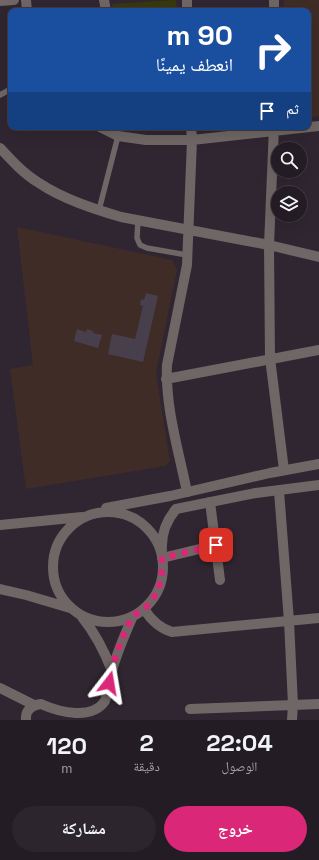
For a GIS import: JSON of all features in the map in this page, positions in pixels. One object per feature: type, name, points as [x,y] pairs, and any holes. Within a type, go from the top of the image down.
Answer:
[{"type":"street","points":[[0,1],[14,0]]},
{"type":"street","points":[[106,130],[118,136],[146,140],[192,140],[267,130]]},
{"type":"street","points":[[187,492],[167,396],[166,378],[168,359],[186,272],[192,130]]},
{"type":"street","points":[[274,130],[269,245],[270,358],[284,470]]},
{"type":"street","points":[[0,148],[17,166],[40,184],[99,210],[121,217],[269,245],[319,257]]},
{"type":"street","points":[[166,378],[319,350]]},
{"type":"street","points":[[319,464],[109,507],[86,516],[72,524],[62,536],[55,550],[52,566],[54,582],[60,596],[70,608],[81,616],[94,621],[107,623],[120,621],[133,616],[144,609],[160,586],[163,572],[162,535],[166,524],[176,509],[256,493],[319,485]]},
{"type":"street","points":[[279,491],[289,621],[293,705],[292,720]]},
{"type":"street","points":[[210,502],[220,580]]},
{"type":"street","points":[[0,526],[86,516],[102,512],[119,513],[134,518],[148,529],[157,542],[162,558]]},
{"type":"street","points":[[162,558],[216,545]]},
{"type":"street","points":[[0,589],[70,608]]},
{"type":"street","points":[[144,609],[152,620],[172,632],[319,618]]},
{"type":"street","points":[[81,616],[98,639],[112,670]]},
{"type":"street","points":[[26,720],[27,713],[34,706],[41,704],[71,717],[82,718],[98,710],[105,700],[112,670],[122,640],[133,616]]},
{"type":"street","points":[[0,688],[34,706]]},
{"type":"street","points":[[190,709],[319,704]]},
{"type":"lane","points":[[99,210],[118,136]]},
{"type":"lane","points":[[138,220],[137,238],[140,245],[143,247],[187,254]]},
{"type":"shaded area","points":[[176,0],[177,8],[113,8],[112,4]]},
{"type":"shaded area","points":[[284,0],[319,0],[319,116],[311,117],[311,8],[283,8]]},
{"type":"shaded area","points":[[17,227],[172,260],[177,270],[156,373],[170,461],[165,466],[26,489],[10,369],[33,365]]},
{"type":"building","points":[[146,293],[158,296],[143,362],[108,354],[112,334],[135,339],[143,306],[140,305],[141,299],[144,300]]},
{"type":"building","points":[[77,329],[86,332],[87,329],[93,331],[93,333],[102,335],[98,348],[74,341]]},
{"type":"route","points":[[109,683],[118,652],[133,616],[144,609],[160,586],[163,572],[162,558],[216,545]]}]
